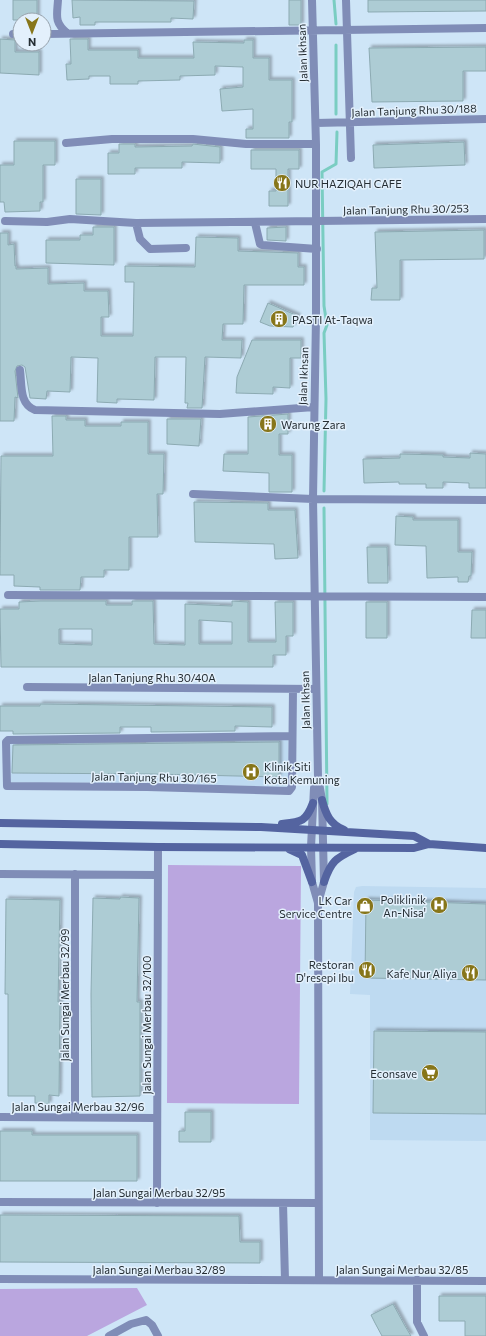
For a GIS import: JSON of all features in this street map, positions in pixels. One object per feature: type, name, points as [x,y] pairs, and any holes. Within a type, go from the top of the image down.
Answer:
[{"type":"main road","points":[[322,800],[326,814],[336,826],[365,833]]},
{"type":"main road","points":[[261,827],[301,821],[308,816],[313,803]]},
{"type":"main road","points":[[0,823],[261,827],[324,830],[414,836],[429,844]]},
{"type":"main road","points":[[0,844],[158,847],[414,848],[429,844],[486,848]]},
{"type":"main road","points":[[279,847],[295,850],[302,855],[312,882]]},
{"type":"main road","points":[[324,882],[328,869],[336,859],[358,848]]},
{"type":"street","points":[[58,0],[56,20],[59,26],[67,33]]},
{"type":"street","name":"Jalan Ikhsan","points":[[312,0],[316,144],[321,221],[317,249],[312,499],[318,595],[316,688],[318,777],[322,800],[324,830],[324,882],[318,903]]},
{"type":"street","points":[[346,0],[346,123],[351,158]]},
{"type":"street","points":[[52,34],[486,28]]},
{"type":"street","name":"Jalan Tanjung Rhu 30/188","points":[[316,123],[486,119]]},
{"type":"street","points":[[66,143],[112,139],[193,139],[246,144],[316,144]]},
{"type":"street","name":"Jalan Tanjung Rhu 30/253","points":[[4,221],[47,222],[70,219],[136,223],[486,219]]},
{"type":"street","points":[[255,222],[260,244],[262,245],[317,249]]},
{"type":"street","points":[[136,223],[140,239],[150,249],[186,248]]},
{"type":"street","points":[[20,370],[24,402],[30,408],[35,410],[220,414],[314,407]]},
{"type":"street","points":[[193,494],[312,499],[486,500]]},
{"type":"street","points":[[8,595],[318,595],[486,597]]},
{"type":"street","name":"Jalan Tanjung Rhu 30/40A","points":[[27,687],[316,688]]},
{"type":"street","points":[[292,736],[293,689]]},
{"type":"street","name":"Jalan Tanjung Rhu 30/165","points":[[292,736],[292,787],[289,791],[147,787],[7,786],[6,742],[8,740],[292,736]]},
{"type":"street","name":"Jalan Ikhsan","points":[[318,777],[314,788],[312,830],[312,882],[318,903]]},
{"type":"street","name":"Jalan Sungai Merbau 32/100","points":[[157,1203],[156,1118],[158,847]]},
{"type":"street","points":[[0,874],[158,875]]},
{"type":"street","name":"Jalan Sungai Merbau 32/99","points":[[75,874],[75,1117]]},
{"type":"street","points":[[318,903],[319,1280]]},
{"type":"street","name":"Jalan Sungai Merbau 32/96","points":[[0,1117],[156,1118]]},
{"type":"street","name":"Jalan Sungai Merbau 32/95","points":[[0,1202],[318,1203]]},
{"type":"street","points":[[283,1203],[285,1280]]},
{"type":"street","name":"Jalan Sungai Merbau 32/89","points":[[0,1279],[319,1280]]},
{"type":"street","name":"Jalan Sungai Merbau 32/85","points":[[319,1280],[486,1281]]},
{"type":"street","points":[[417,1280],[417,1322],[424,1336]]},
{"type":"street","points":[[109,1336],[131,1324],[146,1320],[152,1325],[158,1336]]},
{"type":"shaded area","points":[[288,740],[288,787],[152,783],[11,782],[10,743]]},
{"type":"shaded area","points":[[168,865],[301,866],[299,1104],[167,1103]]},
{"type":"shaded area","points":[[356,887],[486,888],[486,1141],[370,1140],[370,995],[350,994],[354,892]]},
{"type":"shaded area","points":[[137,1288],[147,1305],[87,1336],[0,1336],[0,1289]]},
{"type":"building","points":[[13,0],[37,0],[37,12],[13,12]]},
{"type":"building","points":[[72,0],[194,1],[193,19],[171,18],[171,22],[95,22],[95,25],[80,25],[80,17],[73,18]]},
{"type":"building","points":[[289,0],[301,0],[301,25],[289,25]]},
{"type":"building","points":[[368,0],[486,0],[486,11],[368,12]]},
{"type":"building","points":[[0,39],[12,40],[12,52],[39,52],[39,75],[0,73]]},
{"type":"building","points":[[70,39],[88,39],[88,50],[138,50],[138,58],[194,58],[193,42],[244,43],[244,40],[253,40],[253,58],[269,58],[269,80],[292,80],[292,122],[289,122],[289,138],[246,138],[246,129],[253,129],[253,109],[222,111],[220,89],[243,87],[243,67],[215,66],[215,75],[180,76],[180,80],[138,81],[138,84],[110,84],[110,76],[89,76],[89,79],[67,80],[66,64],[71,64]]},
{"type":"building","points":[[486,47],[486,71],[463,71],[463,101],[372,102],[369,48]]},
{"type":"building","points":[[14,141],[55,141],[55,165],[43,165],[43,202],[40,202],[40,211],[5,212],[4,202],[0,202],[0,165],[14,165]]},
{"type":"building","points":[[464,142],[465,165],[374,168],[373,145]]},
{"type":"building","points":[[119,144],[135,144],[135,147],[192,146],[193,144],[220,147],[220,163],[182,162],[182,168],[135,168],[135,174],[108,174],[108,153],[119,153]]},
{"type":"building","points":[[251,150],[299,150],[299,169],[288,169],[288,206],[269,206],[269,191],[276,191],[276,169],[251,169]]},
{"type":"building","points":[[76,179],[101,179],[101,215],[76,214]]},
{"type":"building","points":[[93,227],[114,227],[114,265],[46,263],[46,240],[80,240],[80,235],[93,235]]},
{"type":"building","points":[[286,227],[286,241],[267,240],[267,228]]},
{"type":"building","points":[[484,230],[484,259],[400,260],[400,300],[371,300],[372,288],[377,288],[375,232]]},
{"type":"building","points":[[0,233],[8,233],[8,245],[14,244],[16,269],[48,268],[48,284],[84,283],[84,291],[108,291],[109,317],[101,317],[101,336],[133,336],[134,282],[125,282],[125,266],[195,267],[196,237],[238,238],[238,251],[298,253],[298,267],[304,267],[304,285],[244,285],[243,324],[223,324],[222,340],[242,340],[241,358],[205,357],[202,408],[187,408],[188,403],[185,403],[186,357],[155,357],[154,400],[117,399],[117,403],[97,402],[98,358],[71,357],[70,392],[47,391],[46,399],[30,398],[25,367],[22,365],[17,366],[15,371],[18,398],[15,397],[14,421],[0,421]]},
{"type":"building","name":"PASTI At-Taqwa","points":[[268,303],[298,316],[293,327],[270,326],[260,322]]},
{"type":"building","points":[[252,340],[301,340],[301,358],[290,358],[290,388],[273,387],[273,394],[236,393],[237,377]]},
{"type":"building","points":[[288,414],[288,434],[279,434],[279,455],[292,455],[292,492],[269,492],[269,473],[223,471],[224,454],[248,454],[248,417]]},
{"type":"building","points":[[52,416],[66,416],[66,420],[85,420],[85,426],[121,426],[121,422],[148,422],[148,454],[164,454],[163,494],[157,494],[158,537],[129,537],[129,570],[104,570],[104,577],[81,577],[80,590],[40,590],[40,587],[14,586],[14,575],[0,575],[1,456],[53,456]]},
{"type":"building","points":[[167,419],[201,419],[199,446],[167,444]]},
{"type":"building","points":[[470,453],[486,454],[486,488],[469,488],[469,483],[443,482],[443,488],[426,488],[426,484],[399,484],[399,482],[364,483],[363,459],[400,458],[400,454],[443,455],[443,457],[470,458]]},
{"type":"building","points":[[194,502],[268,503],[268,510],[295,510],[298,558],[275,559],[274,544],[195,542]]},
{"type":"building","points":[[396,516],[413,517],[413,520],[458,520],[458,552],[472,552],[471,576],[469,576],[468,582],[458,582],[458,577],[427,578],[426,546],[395,545]]},
{"type":"building","points":[[367,547],[387,547],[388,583],[368,583]]},
{"type":"building","points":[[106,601],[106,605],[132,605],[132,601],[153,601],[154,644],[185,645],[185,604],[232,606],[232,601],[248,602],[248,642],[276,642],[275,602],[293,602],[293,636],[286,636],[286,655],[273,655],[273,667],[1,667],[0,609],[19,609],[19,602]],"holes":[[[199,620],[232,622],[232,644],[199,644]],[[59,629],[92,629],[92,645],[59,644]]]},
{"type":"building","points":[[366,602],[387,602],[387,638],[366,638]]},
{"type":"building","points":[[472,610],[486,610],[486,638],[471,638]]},
{"type":"building","points":[[40,704],[272,707],[272,727],[235,726],[235,731],[151,732],[151,727],[120,727],[120,733],[13,734],[13,731],[0,731],[0,706],[40,706]]},
{"type":"building","points":[[279,742],[279,777],[12,773],[13,745]]},
{"type":"building","points":[[120,897],[139,898],[137,1002],[140,1002],[140,1096],[92,1097],[91,994],[93,898],[120,899]]},
{"type":"building","points":[[6,899],[60,900],[58,1002],[60,1002],[59,1096],[49,1095],[49,1104],[35,1103],[35,1096],[8,1096],[8,994],[5,994]]},
{"type":"building","points":[[366,900],[486,904],[486,980],[365,978]]},
{"type":"building","name":"Econsave","points":[[374,1031],[486,1032],[486,1114],[373,1113]]},
{"type":"building","points":[[185,1112],[211,1112],[211,1142],[179,1142],[179,1131],[185,1131]]},
{"type":"building","points":[[0,1131],[32,1131],[32,1135],[137,1135],[137,1181],[0,1181]]},
{"type":"building","points":[[0,1215],[239,1216],[240,1242],[260,1242],[260,1263],[0,1262]]},
{"type":"building","points":[[439,1296],[486,1296],[486,1336],[465,1336],[465,1321],[439,1321]]},
{"type":"building","points":[[393,1304],[411,1336],[382,1336],[371,1315]]},
{"type":"waterway","points":[[334,0],[336,24]]},
{"type":"waterway","points":[[336,45],[336,114]]},
{"type":"waterway","points":[[324,491],[326,399],[324,333],[327,325],[324,306],[322,172],[336,164],[337,132]]},
{"type":"waterway","points":[[324,508],[327,804]]},
{"type":"place","name":"NUR HAZIQAH CAFE","points":[[282,183]]},
{"type":"place","name":"PASTI At-Taqwa","points":[[279,319]]},
{"type":"place","name":"Warung Zara","points":[[268,424]]},
{"type":"place","name":"Klinik Siti Kota Kemuning","points":[[251,772]]},
{"type":"place","name":"Poliklinik An-Nisa'","points":[[439,905]]},
{"type":"place","name":"LK Car Service Centre","points":[[365,906]]},
{"type":"place","name":"Restoran D'resepi Ibu","points":[[367,970]]},
{"type":"place","name":"Kafe Nur Aliya","points":[[470,973]]},
{"type":"place","name":"Econsave","points":[[430,1073]]}]
